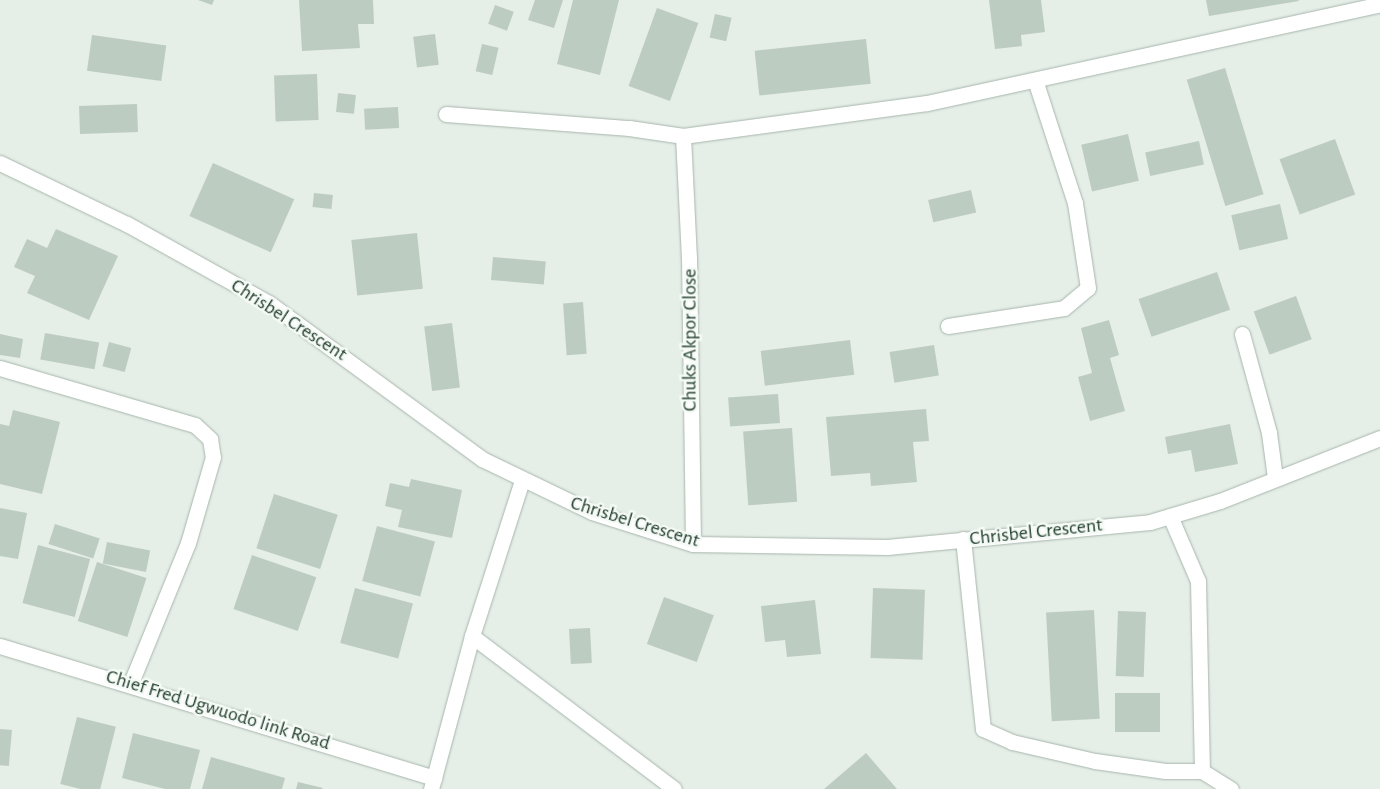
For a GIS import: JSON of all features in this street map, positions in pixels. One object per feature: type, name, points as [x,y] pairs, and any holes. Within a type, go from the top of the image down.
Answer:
[{"type":"street","points":[[446,114],[629,128],[683,136],[927,103],[1380,4]]},
{"type":"street","points":[[948,326],[1064,308],[1088,288],[1075,203],[1035,80]]},
{"type":"street","name":"Chuks Akpor Close","points":[[683,136],[689,257],[693,544]]},
{"type":"street","name":"Chrisbel Crescent","points":[[0,162],[127,224],[269,303],[482,460],[592,512],[693,544],[887,547],[1170,516],[1380,438]]},
{"type":"street","points":[[1242,334],[1269,433],[1275,478]]},
{"type":"street","points":[[0,368],[195,425],[210,439],[213,457],[188,543],[131,683]]},
{"type":"street","points":[[432,784],[472,636],[522,480]]},
{"type":"street","points":[[1170,516],[1198,581],[1202,771]]},
{"type":"street","points":[[963,539],[983,729],[1012,742],[1095,761],[1164,771],[1202,771],[1231,789]]},
{"type":"street","points":[[472,636],[674,789]]},
{"type":"street","name":"Chief Fred Ugwuodo link Road","points":[[0,646],[131,683],[432,784]]},
{"type":"building","points":[[198,0],[214,0],[212,5]]},
{"type":"building","points":[[299,0],[373,0],[374,24],[358,24],[360,48],[302,51]]},
{"type":"building","points":[[535,0],[563,0],[554,28],[528,20]]},
{"type":"building","points":[[573,0],[619,0],[600,75],[557,64]]},
{"type":"building","points":[[989,0],[1041,0],[1045,32],[1021,35],[1022,46],[995,49]]},
{"type":"building","points":[[1206,0],[1298,0],[1299,1],[1209,16]]},
{"type":"building","points":[[495,5],[514,12],[507,31],[488,24]]},
{"type":"building","points":[[657,8],[698,23],[670,101],[629,86]]},
{"type":"building","points":[[715,14],[732,18],[726,41],[710,37]]},
{"type":"building","points":[[435,34],[439,65],[417,67],[413,37]]},
{"type":"building","points":[[92,35],[166,45],[161,81],[87,71]]},
{"type":"building","points":[[866,39],[871,84],[759,95],[755,51]]},
{"type":"building","points":[[482,44],[499,48],[492,75],[476,71]]},
{"type":"building","points":[[1225,68],[1264,194],[1225,206],[1187,80]]},
{"type":"building","points":[[317,74],[319,120],[276,121],[274,76]]},
{"type":"building","points":[[338,93],[356,95],[354,114],[336,112]]},
{"type":"building","points":[[137,104],[138,132],[80,134],[79,106]]},
{"type":"building","points":[[398,107],[399,128],[365,130],[364,109]]},
{"type":"building","points":[[1128,134],[1139,181],[1092,192],[1081,145]]},
{"type":"building","points":[[1335,139],[1355,194],[1300,215],[1280,159]]},
{"type":"building","points":[[1199,141],[1204,164],[1150,176],[1145,152]]},
{"type":"building","points":[[213,163],[294,199],[271,252],[189,216]]},
{"type":"building","points":[[971,190],[976,212],[933,222],[928,200]]},
{"type":"building","points":[[314,193],[333,195],[331,209],[313,207]]},
{"type":"building","points":[[1280,204],[1288,239],[1239,250],[1231,215]]},
{"type":"building","points":[[56,229],[118,256],[89,320],[27,293],[35,276],[14,267],[27,239],[47,248]]},
{"type":"building","points":[[417,233],[423,289],[357,296],[351,240]]},
{"type":"building","points":[[493,257],[546,262],[544,285],[491,280]]},
{"type":"building","points":[[1217,272],[1230,310],[1152,337],[1139,299]]},
{"type":"building","points":[[1296,296],[1312,339],[1269,355],[1254,311]]},
{"type":"building","points":[[583,302],[587,354],[567,355],[563,303]]},
{"type":"building","points":[[1109,320],[1119,355],[1110,358],[1125,411],[1090,421],[1078,377],[1092,373],[1081,328]]},
{"type":"building","points":[[452,323],[460,388],[432,391],[424,326]]},
{"type":"building","points":[[45,333],[99,343],[94,369],[40,360]]},
{"type":"building","points":[[0,334],[23,339],[20,358],[0,355]]},
{"type":"building","points":[[850,340],[854,375],[765,386],[761,351]]},
{"type":"building","points":[[109,342],[131,348],[125,372],[103,366]]},
{"type":"building","points":[[934,345],[939,376],[894,383],[890,352]]},
{"type":"building","points":[[778,394],[780,423],[730,426],[728,397]]},
{"type":"building","points":[[926,409],[929,441],[913,442],[917,482],[871,486],[870,473],[831,476],[826,417]]},
{"type":"building","points":[[13,410],[60,422],[42,494],[0,484],[0,424],[9,426]]},
{"type":"building","points":[[1230,424],[1238,464],[1195,472],[1191,450],[1168,454],[1165,437]]},
{"type":"building","points":[[792,428],[797,502],[748,505],[743,431]]},
{"type":"building","points":[[411,479],[462,490],[452,538],[398,527],[402,510],[385,506],[390,483],[409,487]]},
{"type":"building","points":[[274,494],[338,515],[320,569],[256,548]]},
{"type":"building","points":[[0,508],[27,513],[18,559],[0,556]]},
{"type":"building","points":[[55,524],[100,539],[93,558],[49,544]]},
{"type":"building","points":[[377,526],[435,542],[420,597],[362,581]]},
{"type":"building","points":[[107,542],[150,550],[146,572],[103,564]]},
{"type":"building","points":[[38,545],[90,559],[75,617],[22,603]]},
{"type":"building","points":[[252,555],[316,577],[298,631],[233,609]]},
{"type":"building","points":[[97,562],[146,578],[127,637],[78,621]]},
{"type":"building","points":[[355,588],[413,604],[398,659],[340,643]]},
{"type":"building","points":[[873,588],[925,590],[923,660],[871,658]]},
{"type":"building","points":[[664,597],[714,615],[697,662],[647,644]]},
{"type":"building","points":[[815,600],[821,654],[787,657],[785,640],[765,642],[761,606]]},
{"type":"building","points":[[1094,610],[1100,719],[1052,721],[1046,613]]},
{"type":"building","points":[[1118,611],[1146,612],[1144,677],[1116,676]]},
{"type":"building","points":[[590,628],[592,663],[571,664],[569,629]]},
{"type":"building","points":[[1115,693],[1160,693],[1160,732],[1115,732]]},
{"type":"building","points":[[77,717],[116,727],[100,789],[81,789],[60,784]]},
{"type":"building","points":[[0,729],[12,730],[9,766],[0,765]]},
{"type":"building","points":[[133,733],[200,750],[190,789],[165,789],[122,778]]},
{"type":"building","points":[[866,753],[897,789],[824,789]]},
{"type":"building","points":[[211,757],[285,778],[282,789],[202,789]]},
{"type":"building","points":[[298,782],[323,788],[296,789]]}]
